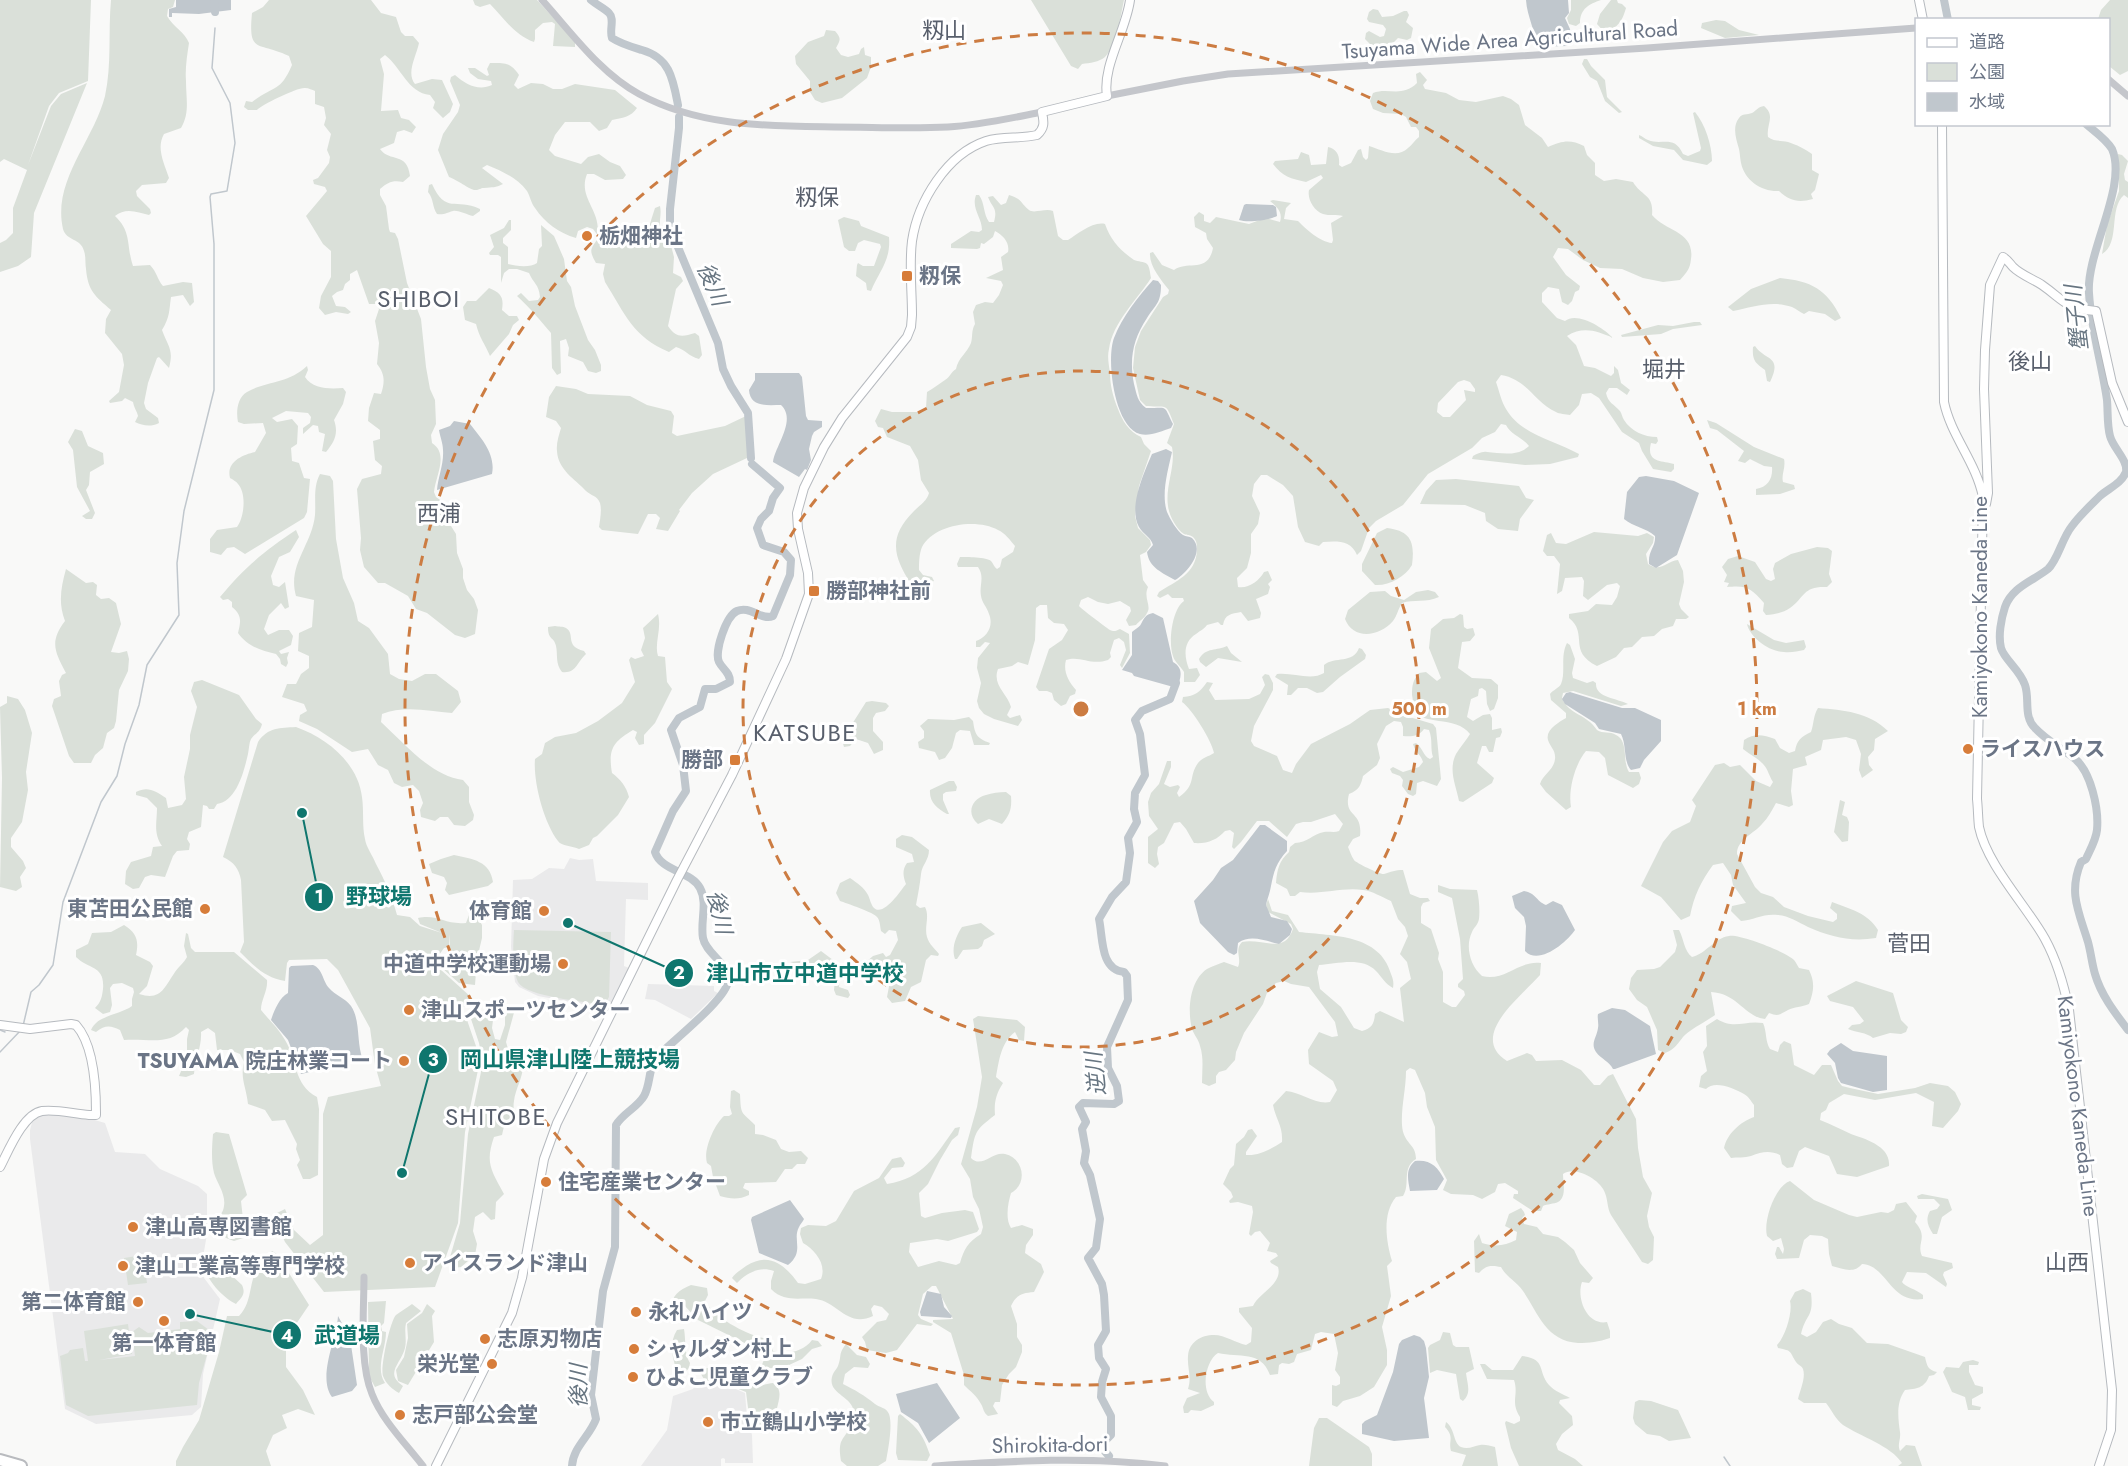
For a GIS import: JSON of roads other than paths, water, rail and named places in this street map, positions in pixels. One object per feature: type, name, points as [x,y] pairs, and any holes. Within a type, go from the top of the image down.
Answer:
[{"type":"highway","points":[[0,1460],[21,1466]]},
{"type":"main road","points":[[436,1466],[512,1313],[521,1285],[544,1159],[557,1123],[769,699],[808,600],[808,573],[798,529],[797,513],[804,488],[824,447],[842,418],[900,346],[911,327],[912,241],[922,208],[945,171],[960,156],[988,141],[1037,135],[1042,131],[1044,125],[1042,112],[1107,96],[1106,82],[1130,0]]},
{"type":"main road","points":[[1919,0],[1923,18]]},
{"type":"main road","name":"Kamiyokono Kaneda Line","points":[[1942,126],[1944,402],[1950,423],[1978,476],[1984,508],[1977,799],[1979,827],[1991,855],[2055,958],[2066,993],[2112,1390],[2111,1430],[2099,1466]]},
{"type":"main road","points":[[1984,508],[1988,493],[1984,366],[1989,297],[1990,285],[2003,257],[2068,306],[2092,311],[2112,383],[2128,422]]},
{"type":"main road","points":[[0,1025],[21,1029],[71,1024],[79,1028],[85,1036],[89,1050],[96,1115],[50,1111],[35,1113],[20,1130],[0,1167]]},
{"type":"street","points":[[542,0],[592,55],[624,85],[670,108],[705,118],[753,126],[933,127],[986,123],[1042,112]]},
{"type":"street","name":"Tsuyama Wide Area Agricultural Road","points":[[1107,96],[1228,74],[1647,48],[1915,28]]},
{"type":"street","points":[[2110,80],[2128,96]]},
{"type":"street","points":[[363,1277],[365,1362],[369,1386],[380,1409],[423,1466]]},
{"type":"street","name":"Shirokita-dori","points":[[935,1466],[1076,1459],[1165,1466]]},
{"type":"water","points":[[176,0],[231,0],[231,10],[199,14],[172,13],[172,17],[169,17],[169,9],[176,7]]},
{"type":"water","points":[[1526,0],[1568,0],[1569,13],[1565,18],[1570,29],[1572,44],[1536,47]]},
{"type":"water","points":[[1246,204],[1273,205],[1276,207],[1277,216],[1258,221],[1239,220]]},
{"type":"water","points":[[1153,280],[1158,281],[1161,285],[1160,296],[1135,342],[1132,358],[1134,384],[1141,403],[1146,408],[1164,408],[1173,424],[1171,428],[1144,435],[1131,429],[1118,406],[1111,361],[1117,330],[1136,300]]},
{"type":"water","points":[[755,373],[799,373],[802,377],[806,416],[808,420],[822,421],[822,427],[812,436],[809,449],[811,460],[807,470],[805,469],[799,477],[773,462],[787,418],[781,405],[756,403],[750,396],[749,390],[755,380]]},
{"type":"water","points":[[454,421],[470,424],[483,441],[492,460],[492,474],[437,490],[443,455],[439,430],[450,426]]},
{"type":"water","points":[[1166,449],[1172,452],[1165,490],[1167,512],[1181,533],[1192,538],[1197,549],[1189,568],[1175,580],[1157,569],[1148,558],[1147,552],[1153,545],[1139,527],[1135,510],[1138,490],[1152,454]]},
{"type":"water","points":[[1639,477],[1674,481],[1699,493],[1677,555],[1656,568],[1649,564],[1655,536],[1624,519],[1627,492]]},
{"type":"water","points":[[1153,613],[1163,618],[1173,662],[1180,670],[1177,688],[1134,676],[1122,670],[1132,655],[1132,632],[1148,615]]},
{"type":"water","points":[[1570,692],[1622,708],[1635,708],[1661,720],[1661,741],[1640,768],[1631,770],[1621,734],[1599,729],[1595,723],[1565,704],[1562,699],[1566,693]]},
{"type":"water","points":[[1260,825],[1265,825],[1287,841],[1287,851],[1276,867],[1266,905],[1271,917],[1287,921],[1292,929],[1290,935],[1279,944],[1258,939],[1243,940],[1238,943],[1237,953],[1234,955],[1228,952],[1200,923],[1194,901],[1221,868],[1233,860]]},
{"type":"water","points":[[1524,891],[1531,893],[1546,905],[1553,901],[1562,905],[1575,930],[1552,951],[1538,956],[1525,951],[1524,917],[1515,908],[1512,896]]},
{"type":"water","points":[[313,965],[319,969],[329,988],[351,1006],[356,1018],[363,1060],[301,1074],[288,1040],[271,1020],[279,1001],[288,993],[289,968]]},
{"type":"water","points":[[1612,1008],[1625,1010],[1650,1026],[1656,1054],[1613,1069],[1598,1054],[1594,1049],[1594,1040],[1598,1028],[1598,1014]]},
{"type":"water","points":[[1841,1043],[1853,1051],[1887,1056],[1887,1090],[1873,1092],[1841,1083],[1835,1063],[1827,1054]]},
{"type":"water","points":[[1415,1161],[1429,1163],[1439,1171],[1444,1179],[1437,1190],[1410,1191],[1408,1171]]},
{"type":"water","points":[[790,1200],[804,1219],[797,1232],[796,1255],[788,1265],[759,1253],[751,1220],[752,1217]]},
{"type":"water","points":[[927,1291],[941,1294],[944,1307],[952,1316],[951,1318],[921,1316],[920,1312]]},
{"type":"water","points":[[338,1316],[350,1338],[357,1385],[352,1391],[332,1397],[326,1379]]},
{"type":"water","points":[[1414,1335],[1424,1341],[1426,1348],[1429,1377],[1424,1398],[1429,1438],[1394,1441],[1362,1434],[1362,1424],[1377,1415],[1393,1372],[1399,1344],[1402,1340]]},
{"type":"water","points":[[937,1383],[960,1418],[929,1443],[918,1423],[901,1412],[896,1394]]},
{"type":"waterway","points":[[214,0],[215,12]]},
{"type":"waterway","name":"後川","points":[[591,0],[611,15],[612,38],[651,54],[664,64],[672,78],[678,105]]},
{"type":"waterway","name":"蟹子川","points":[[1944,0],[1948,18]]},
{"type":"waterway","points":[[23,1026],[31,992],[53,965],[63,902],[101,802],[117,776],[125,744],[139,705],[147,665],[179,615],[177,563],[184,511],[214,390],[214,244],[210,197],[211,194],[227,191],[235,143],[230,103],[212,68],[215,28]]},
{"type":"waterway","name":"後川","points":[[679,117],[670,228],[718,343],[723,369],[748,413],[751,458]]},
{"type":"waterway","name":"蟹子川","points":[[2088,126],[2112,149],[2115,164],[2115,181],[2094,258],[2089,293],[2107,400],[2109,432],[2125,463],[2126,472],[2121,480],[2100,496],[2075,522],[2048,569],[2023,585],[2008,600],[2000,628],[2000,638],[2003,652],[2020,674],[2025,685],[2031,723],[2080,764],[2093,791],[2097,812],[2097,830],[2091,849],[2086,859],[2081,862],[2077,873],[2076,902],[2098,982],[2109,1004],[2128,1030]]},
{"type":"waterway","name":"後川","points":[[572,1466],[578,1447],[596,1419],[591,1395],[603,1291],[615,1247],[616,1125],[644,1096],[652,1066],[657,1057],[709,1009],[725,989],[728,981],[725,969],[708,949],[703,938],[704,906],[700,888],[696,882],[663,863],[655,852],[673,811],[686,791],[683,765],[671,730],[679,718],[700,707],[705,689],[716,689],[730,682],[728,673],[719,662],[718,651],[725,627],[733,614],[746,610],[764,616],[773,616],[790,575],[791,560],[784,552],[763,545],[757,528],[761,519],[769,511],[773,498],[780,488],[752,464]]},
{"type":"waterway","name":"逆川","points":[[1109,1456],[1102,1448],[1103,1443],[1111,1435],[1111,1416],[1101,1397],[1106,1369],[1099,1358],[1098,1345],[1106,1331],[1104,1295],[1102,1284],[1088,1258],[1096,1248],[1100,1219],[1090,1175],[1084,1163],[1086,1151],[1082,1129],[1086,1122],[1079,1107],[1083,1103],[1114,1104],[1119,1101],[1117,1086],[1108,1068],[1107,1047],[1128,1000],[1127,976],[1124,972],[1116,970],[1107,959],[1099,919],[1112,897],[1126,882],[1130,853],[1128,838],[1137,822],[1134,809],[1135,793],[1145,775],[1140,734],[1135,720],[1142,711],[1170,699],[1176,683]]},
{"type":"waterway","points":[[0,1030],[5,1032]]},
{"type":"waterway","points":[[0,1052],[21,1030]]},
{"type":"waterway","points":[[1724,1457],[1730,1466]]},
{"type":"place","name":"栃畑神社","points":[[587,236]]},
{"type":"place","name":"籾保","points":[[907,276]]},
{"type":"place","name":"勝部神社前","points":[[814,591]]},
{"type":"place","name":"ライスハウス","points":[[1968,749]]},
{"type":"place","name":"勝部","points":[[735,760]]},
{"type":"place","name":"野球場","points":[[302,813]]},
{"type":"place","name":"東苫田公民館","points":[[205,909]]},
{"type":"place","name":"体育館","points":[[544,911]]},
{"type":"place","name":"津山市立中道中学校","points":[[568,923]]},
{"type":"place","name":"中道中学校運動場","points":[[563,964]]},
{"type":"place","name":"津山スポーツセンター","points":[[409,1010]]},
{"type":"place","name":"TSUYAMA 院庄林業コート","points":[[404,1061]]},
{"type":"place","name":"岡山県津山陸上競技場","points":[[402,1173]]},
{"type":"place","name":"住宅産業センター","points":[[546,1182]]},
{"type":"place","name":"津山高専図書館","points":[[133,1227]]},
{"type":"place","name":"アイスランド津山","points":[[410,1263]]},
{"type":"place","name":"津山工業高等専門学校","points":[[123,1266]]},
{"type":"place","name":"第二体育館","points":[[138,1302]]},
{"type":"place","name":"永礼ハイツ","points":[[636,1312]]},
{"type":"place","name":"武道場","points":[[190,1314]]},
{"type":"place","name":"第一体育館","points":[[164,1321]]},
{"type":"place","name":"志原刃物店","points":[[485,1339]]},
{"type":"place","name":"シャルダン村上","points":[[634,1349]]},
{"type":"place","name":"栄光堂","points":[[492,1364]]},
{"type":"place","name":"ひよこ児童クラブ","points":[[633,1377]]},
{"type":"place","name":"志戸部公会堂","points":[[400,1415]]},
{"type":"place","name":"市立鶴山小学校","points":[[708,1422]]},
{"type":"district","name":"籾山","points":[[944,30]]},
{"type":"district","name":"籾保","points":[[817,197]]},
{"type":"district","name":"SHIBOI","points":[[419,299]]},
{"type":"district","name":"後山","points":[[2030,361]]},
{"type":"district","name":"堀井","points":[[1664,369]]},
{"type":"district","name":"西浦","points":[[439,513]]},
{"type":"district","name":"KATSUBE","points":[[805,733]]},
{"type":"district","name":"菅田","points":[[1909,943]]},
{"type":"district","name":"SHITOBE","points":[[496,1117]]},
{"type":"district","name":"山西","points":[[2067,1262]]}]
